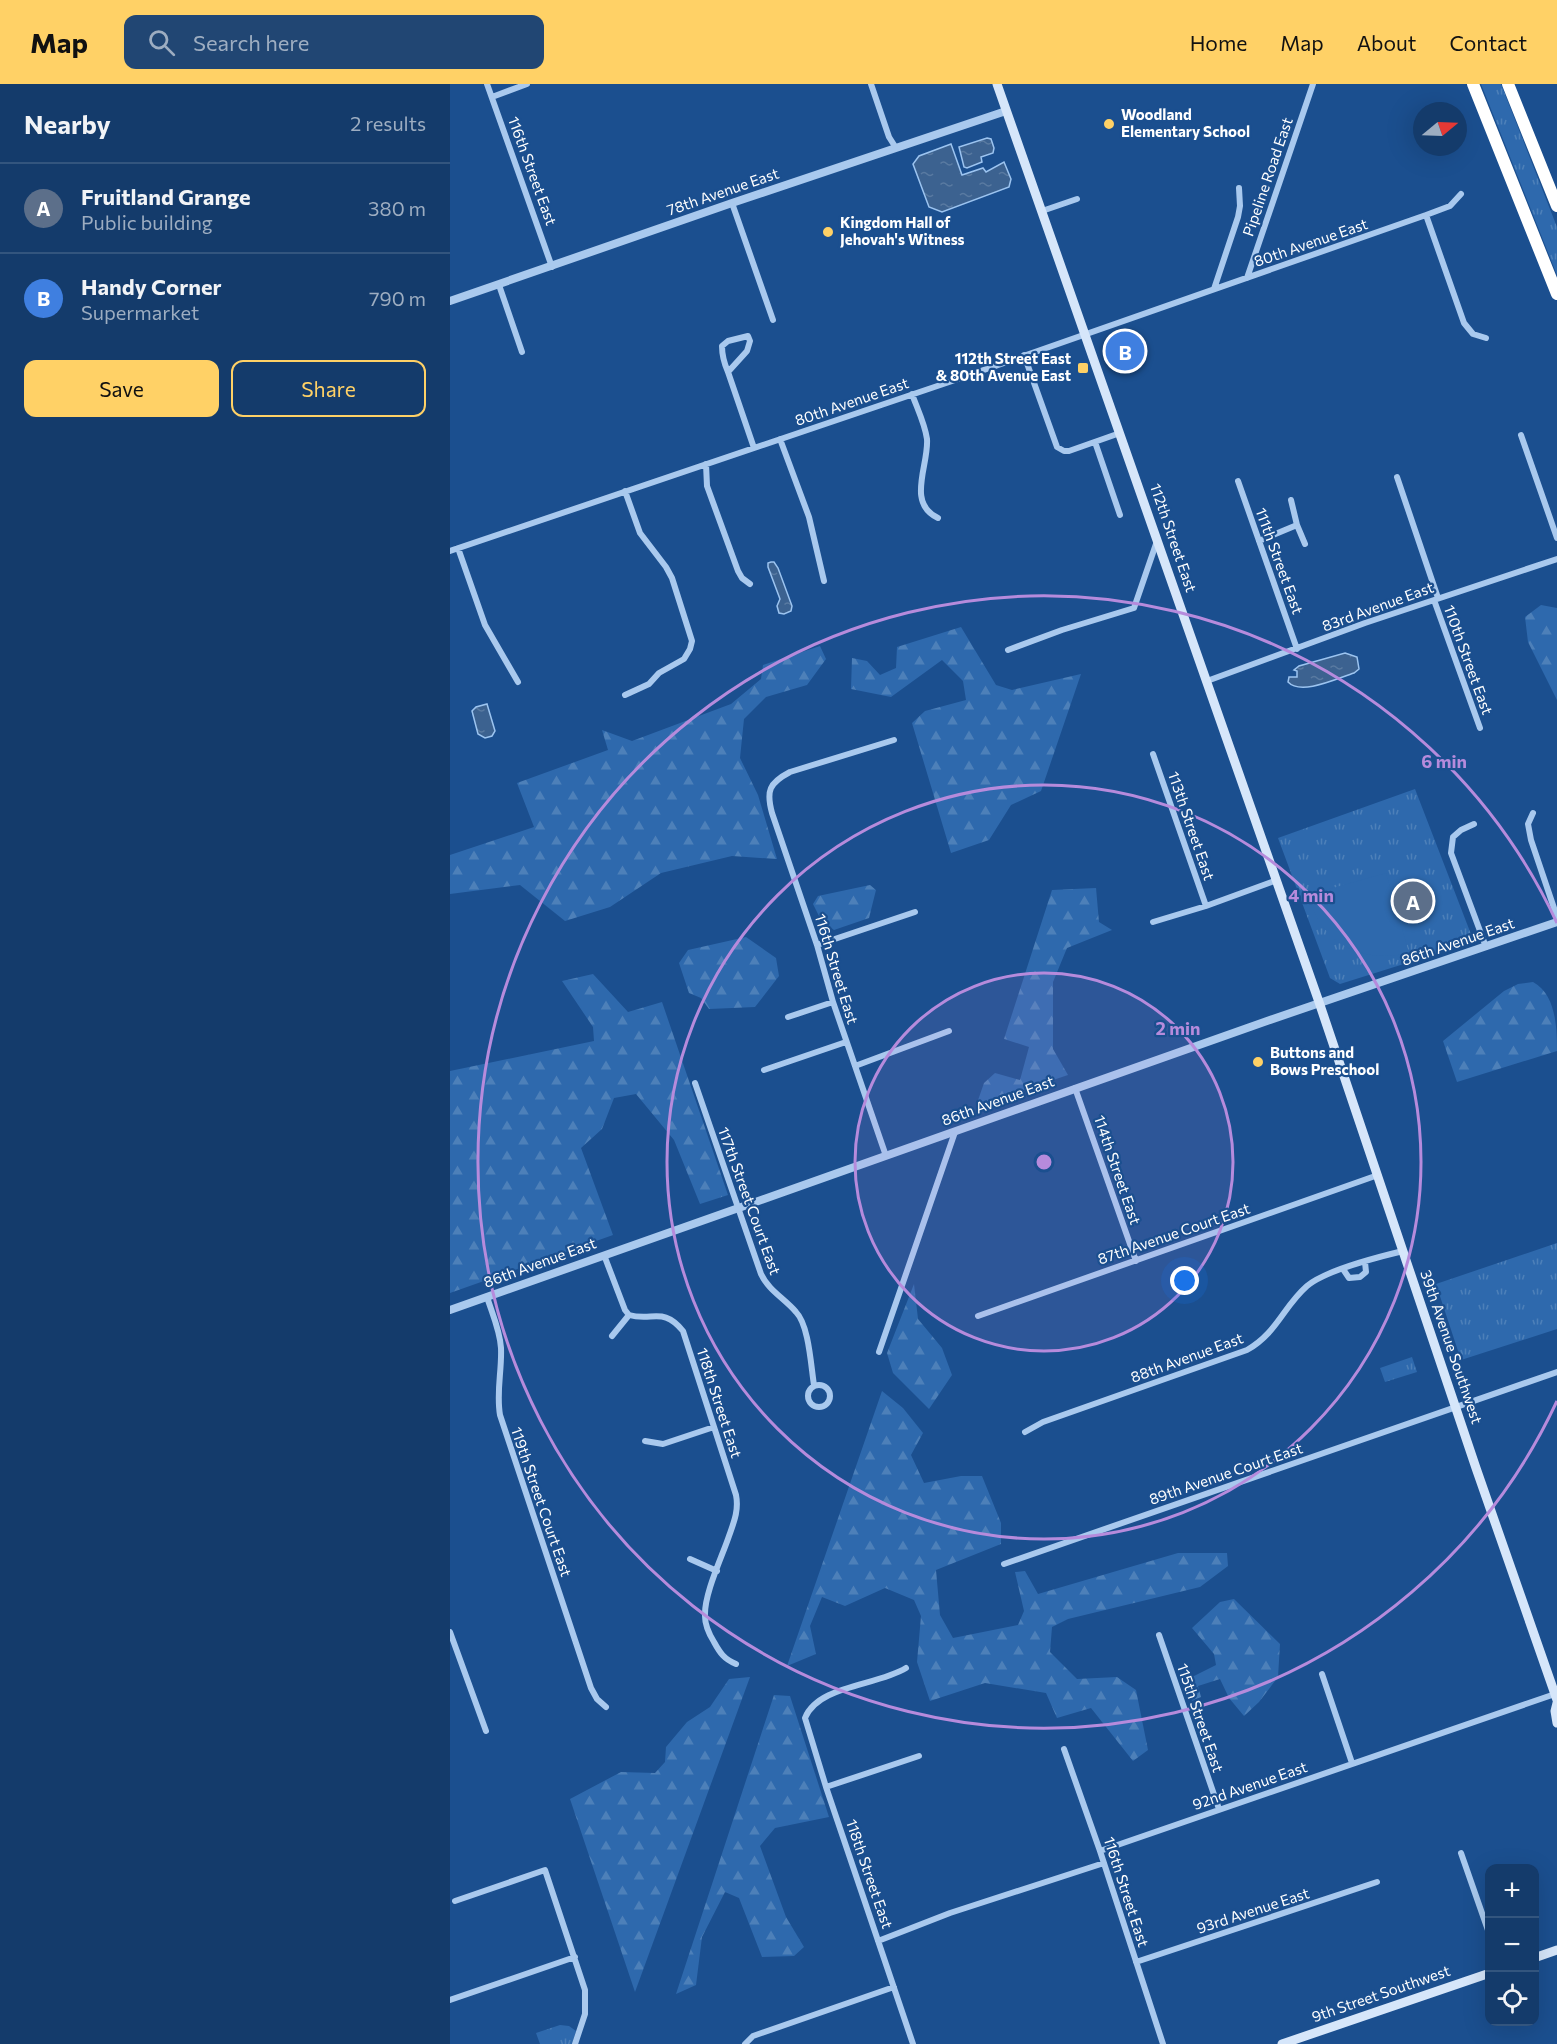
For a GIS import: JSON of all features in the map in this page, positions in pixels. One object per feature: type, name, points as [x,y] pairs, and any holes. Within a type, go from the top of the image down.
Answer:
[{"type":"highway","points":[[1473,84],[1557,294]]},
{"type":"highway","points":[[1508,84],[1557,206]]},
{"type":"main road","name":"112th Street East","points":[[997,84],[1319,1002]]},
{"type":"main road","name":"39th Avenue Southwest","points":[[1319,1002],[1556,1699],[1557,1723]]},
{"type":"main road","points":[[1539,1956],[1557,1950]]},
{"type":"main road","name":"9th Street Southwest","points":[[1282,2044],[1485,1975]]},
{"type":"street","name":"116th Street East","points":[[487,84],[552,267]]},
{"type":"street","points":[[492,97],[526,84]]},
{"type":"street","points":[[871,84],[889,137],[896,148]]},
{"type":"street","name":"Pipeline Road East","points":[[1247,278],[1312,84]]},
{"type":"street","name":"78th Avenue East","points":[[450,302],[732,203],[1006,111]]},
{"type":"street","points":[[1214,289],[1238,217],[1239,188]]},
{"type":"street","name":"80th Avenue East","points":[[450,551],[912,394],[1426,215],[1450,206],[1461,194]]},
{"type":"street","points":[[1042,211],[1077,199]]},
{"type":"street","points":[[732,203],[773,320]]},
{"type":"street","points":[[1426,215],[1464,323],[1473,334],[1485,338]]},
{"type":"street","points":[[499,285],[522,352]]},
{"type":"street","points":[[728,372],[747,351],[750,341],[748,336],[728,341],[722,346],[728,372],[754,448]]},
{"type":"street","points":[[1023,355],[1057,447],[1069,451],[1120,433]]},
{"type":"street","points":[[912,394],[924,427],[927,443],[921,474],[922,496],[926,508],[938,518]]},
{"type":"street","points":[[1521,435],[1557,538]]},
{"type":"street","points":[[780,439],[808,517],[824,581]]},
{"type":"street","points":[[1095,442],[1120,515]]},
{"type":"street","points":[[706,464],[707,486],[738,571],[742,578],[750,584]]},
{"type":"street","name":"110th Street East","points":[[1397,477],[1480,728]]},
{"type":"street","name":"111th Street East","points":[[1238,481],[1297,649]]},
{"type":"street","points":[[625,491],[640,533],[672,578],[692,641],[684,659],[659,673],[648,684],[625,695]]},
{"type":"street","points":[[1291,500],[1297,525],[1305,544]]},
{"type":"street","points":[[1259,542],[1297,525]]},
{"type":"street","points":[[1008,650],[1134,608],[1158,540]]},
{"type":"street","points":[[458,548],[485,625],[518,682]]},
{"type":"street","name":"83rd Avenue East","points":[[1207,681],[1557,558]]},
{"type":"street","name":"116th Street East","points":[[886,1155],[832,1002],[817,945],[769,803],[770,788],[790,772],[894,740]]},
{"type":"street","name":"113th Street East","points":[[1153,754],[1206,906]]},
{"type":"street","points":[[1533,813],[1528,824],[1531,840],[1557,916]]},
{"type":"street","points":[[1474,824],[1461,830],[1454,837],[1451,853],[1486,947]]},
{"type":"street","points":[[1153,922],[1206,906],[1277,880]]},
{"type":"street","points":[[817,945],[915,912]]},
{"type":"street","name":"86th Avenue East","points":[[450,1310],[1319,1002],[1557,922]]},
{"type":"street","points":[[788,1017],[832,1002]]},
{"type":"street","points":[[855,1066],[949,1031]]},
{"type":"street","points":[[764,1071],[846,1042]]},
{"type":"street","name":"117th Street Court East","points":[[695,1083],[764,1280],[767,1286],[797,1312],[803,1324],[814,1385]]},
{"type":"street","name":"114th Street East","points":[[1076,1088],[1136,1260]]},
{"type":"street","points":[[879,1352],[955,1131]]},
{"type":"street","name":"87th Avenue Court East","points":[[978,1316],[1378,1175]]},
{"type":"street","name":"88th Avenue East","points":[[1025,1432],[1043,1422],[1247,1350],[1273,1329],[1307,1286],[1326,1275],[1403,1251]]},
{"type":"street","points":[[604,1255],[625,1310],[629,1314],[612,1336]]},
{"type":"street","points":[[1343,1269],[1349,1278],[1360,1277],[1366,1272],[1365,1262]]},
{"type":"street","name":"119th Street Court East","points":[[487,1297],[501,1346],[497,1400],[502,1423],[591,1688],[606,1707]]},
{"type":"street","name":"118th Street East","points":[[629,1314],[635,1317],[662,1316],[668,1318],[683,1331],[736,1495],[738,1506],[736,1517],[705,1608],[705,1621],[711,1637],[726,1660],[736,1664]]},
{"type":"street","name":"89th Avenue Court East","points":[[1004,1564],[1557,1372]]},
{"type":"street","points":[[645,1441],[663,1444],[714,1427]]},
{"type":"street","points":[[690,1560],[717,1571]]},
{"type":"street","points":[[450,1632],[486,1731]]},
{"type":"street","name":"115th Street East","points":[[1159,1635],[1219,1809]]},
{"type":"street","name":"118th Street East","points":[[906,1668],[878,1681],[826,1696],[814,1704],[805,1718],[913,2044]]},
{"type":"street","points":[[1322,1674],[1352,1763]]},
{"type":"street","name":"92nd Avenue East","points":[[1100,1851],[1408,1744],[1556,1699]]},
{"type":"street","name":"116th Street East","points":[[1064,1749],[1163,2044]]},
{"type":"street","points":[[826,1787],[919,1756]]},
{"type":"street","points":[[1461,1853],[1485,1922]]},
{"type":"street","points":[[878,1941],[950,1913],[1104,1863]]},
{"type":"street","points":[[455,1901],[544,1870],[585,1990],[585,2013],[575,2044]]},
{"type":"street","name":"93rd Avenue East","points":[[1136,1962],[1377,1882]]},
{"type":"street","points":[[450,2000],[575,1957]]},
{"type":"street","points":[[745,2044],[753,2036],[894,1988]]},
{"type":"green space","points":[[1481,84],[1501,84],[1557,227],[1557,275]]},
{"type":"green space","points":[[1541,605],[1557,608],[1557,700],[1528,642],[1525,617]]},
{"type":"green space","points":[[961,627],[996,685],[1012,690],[1081,674],[1041,791],[1011,805],[989,840],[951,853],[912,723],[925,711],[966,700],[963,681],[942,660],[891,697],[851,689],[852,658],[867,661],[880,675],[896,668],[897,647]]},
{"type":"green space","points":[[820,646],[826,659],[807,685],[766,697],[744,719],[740,758],[758,795],[777,859],[732,856],[661,873],[610,907],[565,921],[520,885],[450,894],[450,855],[534,827],[517,783],[608,750],[602,730],[632,741],[731,704],[761,679],[763,665]]},
{"type":"green space","points":[[1415,789],[1474,942],[1340,984],[1330,978],[1278,838]]},
{"type":"green space","points":[[1386,873],[1409,953],[1392,956],[1375,955],[1360,952],[1333,938],[1314,912],[1308,895]]},
{"type":"green space","points":[[870,885],[876,890],[869,918],[834,930],[821,920],[813,904],[818,896]]},
{"type":"green space","points":[[1096,888],[1099,922],[1112,930],[1067,948],[1053,982],[1053,1049],[1068,1075],[976,1106],[984,1083],[995,1073],[1020,1080],[1029,1047],[1004,1039],[1052,890]]},
{"type":"green space","points":[[746,937],[776,958],[779,976],[755,1007],[709,1009],[701,998],[689,993],[679,963],[688,950]]},
{"type":"green space","points":[[593,974],[628,1012],[662,1002],[728,1195],[700,1204],[674,1140],[636,1094],[614,1098],[602,1129],[581,1148],[613,1235],[450,1293],[450,1071],[594,1041],[593,1027],[562,981]]},
{"type":"green space","points":[[1533,982],[1541,987],[1551,1003],[1554,1012],[1557,1051],[1457,1082],[1443,1041],[1504,991],[1518,984]]},
{"type":"green space","points":[[1557,1243],[1557,1329],[1461,1360],[1436,1284]]},
{"type":"green space","points":[[914,1284],[918,1319],[942,1348],[952,1375],[929,1409],[893,1373],[887,1353]]},
{"type":"green space","points":[[1412,1357],[1417,1372],[1385,1382],[1380,1368]]},
{"type":"green space","points":[[882,1391],[903,1408],[923,1433],[911,1455],[924,1483],[961,1476],[982,1476],[1001,1523],[1001,1544],[936,1570],[940,1615],[953,1638],[1018,1625],[1024,1611],[1015,1572],[1025,1571],[1038,1594],[1178,1553],[1227,1553],[1228,1566],[1200,1587],[1068,1619],[1052,1627],[1050,1652],[1077,1679],[1117,1677],[1136,1690],[1148,1750],[1133,1761],[1091,1708],[1057,1718],[1046,1693],[985,1683],[930,1701],[917,1662],[921,1616],[914,1600],[885,1588],[845,1606],[822,1597],[810,1626],[816,1654],[787,1666]]},
{"type":"green space","points":[[1234,1599],[1280,1644],[1278,1677],[1259,1702],[1244,1716],[1229,1698],[1220,1679],[1198,1686],[1201,1697],[1192,1701],[1186,1680],[1216,1665],[1214,1654],[1192,1628],[1220,1602]]},
{"type":"green space","points":[[750,1677],[635,1992],[570,1799],[621,1772],[655,1773],[665,1762],[666,1747],[687,1722],[710,1707],[729,1679]]},
{"type":"green space","points":[[774,1695],[790,1696],[829,1817],[775,1828],[760,1846],[786,1917],[804,1947],[794,1956],[762,1957],[739,1898],[725,1892],[702,1937],[696,1985],[676,1994]]},
{"type":"green space","points":[[560,2025],[569,2026],[576,2031],[572,2044],[540,2044],[536,2033]]},
{"type":"water","points":[[987,138],[991,139],[993,153],[981,157],[982,162],[964,167],[959,147]]},
{"type":"water","points":[[951,144],[962,175],[983,168],[986,172],[1004,162],[1011,179],[1009,187],[942,212],[929,207],[913,164],[919,156]]},
{"type":"water","points":[[774,562],[778,568],[792,606],[791,611],[784,614],[779,613],[777,606],[780,599],[768,567],[768,563]]},
{"type":"water","points":[[1345,653],[1357,657],[1359,669],[1354,673],[1310,687],[1294,686],[1288,682],[1289,677],[1297,677],[1297,671],[1294,670],[1299,666]]},
{"type":"water","points":[[487,704],[495,731],[492,736],[485,738],[478,734],[472,711],[476,707]]},
{"type":"place","name":"Woodland Elementary School","points":[[1109,124]]},
{"type":"place","name":"Kingdom Hall of Jehovah's Witness","points":[[828,232]]},
{"type":"place","name":"Handy Corner","points":[[1125,351]]},
{"type":"place","name":"112th Street East & 80th Avenue East","points":[[1083,368]]},
{"type":"place","name":"Fruitland Grange","points":[[1413,901]]},
{"type":"place","name":"Buttons and Bows Preschool","points":[[1258,1062]]}]
